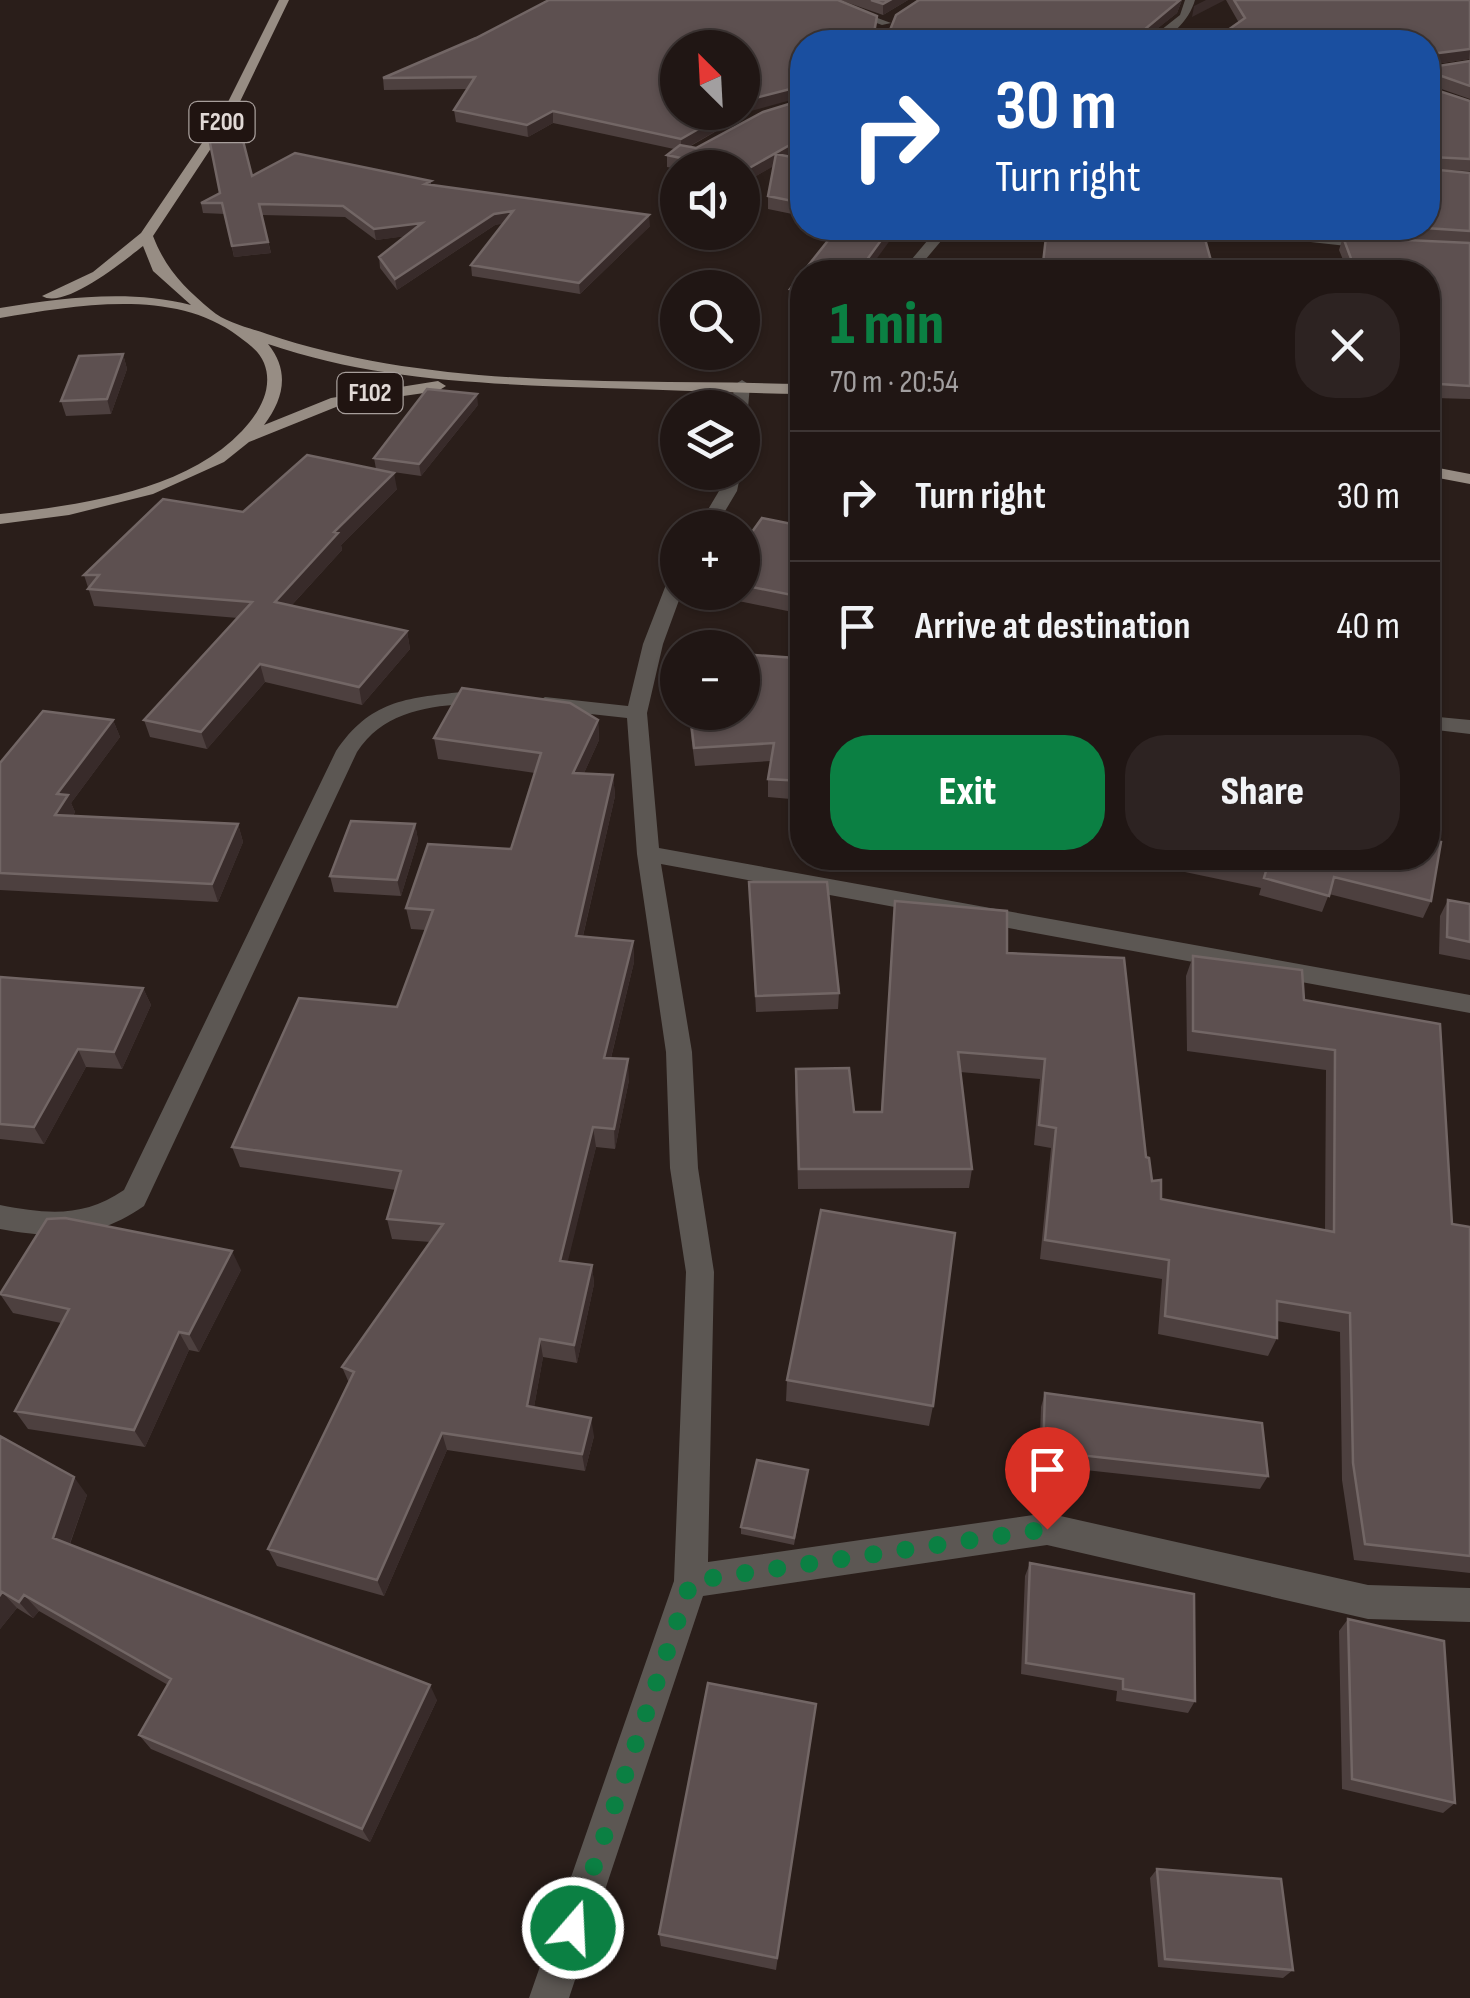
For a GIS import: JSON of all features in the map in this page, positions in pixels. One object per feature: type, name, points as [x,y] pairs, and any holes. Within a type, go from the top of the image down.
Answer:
[{"type":"main road","name":"F200","points":[[0,312],[87,281],[123,258],[146,236],[229,112],[284,0]]},
{"type":"main road","points":[[0,533],[149,490],[195,470],[241,440],[268,410],[276,380],[269,354],[246,332],[216,317],[169,282],[158,268],[146,236]]},
{"type":"main road","points":[[0,312],[115,301],[170,306],[216,317]]},
{"type":"main road","name":"F102","points":[[246,332],[360,366],[508,380],[790,388]]},
{"type":"main road","name":"F102","points":[[241,440],[365,394],[508,380]]},
{"type":"main road","points":[[1440,473],[1470,478]]},
{"type":"main road","points":[[0,519],[62,514]]},
{"type":"street","points":[[819,0],[886,22]]},
{"type":"street","points":[[1166,30],[1185,16],[1190,0]]},
{"type":"street","points":[[885,30],[886,22],[900,12]]},
{"type":"street","points":[[918,260],[936,240]]},
{"type":"street","points":[[1336,240],[1385,245]]},
{"type":"street","points":[[742,385],[742,390]]},
{"type":"street","points":[[549,1998],[691,1581],[700,1272],[684,1168],[679,1052],[648,854],[637,713],[653,644],[666,610]]},
{"type":"street","points":[[0,1217],[79,1226],[108,1218],[134,1198],[347,751],[364,726],[381,716],[466,695],[637,713]]},
{"type":"street","points":[[1440,724],[1470,726]]},
{"type":"street","points":[[648,854],[1470,1004]]},
{"type":"street","points":[[691,1581],[1047,1529],[1368,1602],[1470,1605]]},
{"type":"building","points":[[549,0],[838,0],[877,16],[875,30],[790,30],[790,89],[760,97],[760,30],[660,30],[660,130],[697,130],[681,139],[553,111],[527,125],[454,110],[475,77],[383,78],[476,38]]},
{"type":"building","points":[[919,0],[1180,0],[1144,30],[890,30],[896,15]]},
{"type":"building","points":[[1234,0],[1470,0],[1470,49],[1440,53],[1440,30],[1228,30],[1245,18]]},
{"type":"building","points":[[1470,61],[1470,86],[1440,75],[1440,66]]},
{"type":"building","points":[[1440,91],[1470,101],[1470,159],[1440,157]]},
{"type":"building","points":[[790,104],[790,145],[760,162],[760,150],[674,150],[680,145],[696,148],[730,130],[760,130],[760,114]]},
{"type":"building","points":[[239,125],[252,176],[295,153],[431,181],[425,184],[649,215],[579,283],[471,265],[513,211],[494,214],[395,279],[379,257],[422,223],[374,229],[343,206],[259,204],[268,242],[232,246],[222,203],[201,203],[220,193],[210,143],[219,129]]},
{"type":"building","points":[[776,154],[790,157],[790,201],[768,196]]},
{"type":"building","points":[[1440,170],[1470,173],[1470,231],[1440,229]]},
{"type":"building","points":[[828,240],[881,240],[867,260],[813,260]]},
{"type":"building","points":[[1046,240],[1205,240],[1211,260],[1043,260]]},
{"type":"building","points":[[1344,240],[1470,243],[1470,386],[1440,384],[1440,260],[1352,260]]},
{"type":"building","points":[[123,354],[107,399],[61,401],[79,356]]},
{"type":"building","points":[[427,389],[477,394],[419,464],[374,458]]},
{"type":"building","points":[[307,455],[394,473],[334,532],[338,533],[275,602],[407,631],[359,687],[260,664],[201,732],[144,720],[252,602],[88,589],[99,575],[84,575],[163,499],[243,512]]},
{"type":"building","points":[[762,518],[790,524],[790,595],[760,589]]},
{"type":"building","points":[[760,655],[790,658],[790,780],[768,779],[774,743],[694,748],[692,730],[760,730]]},
{"type":"building","points":[[462,688],[570,703],[598,720],[573,773],[613,775],[576,936],[633,941],[604,1058],[628,1059],[614,1129],[593,1127],[560,1261],[592,1265],[574,1345],[540,1339],[527,1406],[591,1418],[582,1454],[442,1433],[377,1580],[268,1549],[354,1372],[342,1367],[443,1224],[387,1219],[401,1171],[232,1147],[299,998],[397,1007],[433,910],[406,908],[428,844],[511,849],[541,753],[434,738]]},
{"type":"building","points":[[43,711],[113,720],[57,794],[68,795],[55,815],[238,824],[212,884],[0,873],[0,763]]},
{"type":"building","points":[[351,821],[415,824],[397,880],[330,876]]},
{"type":"building","points":[[1261,870],[1436,870],[1431,901],[1334,877],[1329,896],[1264,878],[1266,871]]},
{"type":"building","points":[[749,882],[827,882],[839,993],[756,996]]},
{"type":"building","points":[[1448,900],[1470,904],[1470,942],[1447,937]]},
{"type":"building","points":[[895,901],[1007,911],[1007,953],[1124,958],[1146,1157],[1152,1181],[1161,1180],[1161,1199],[1334,1232],[1335,1050],[1193,1031],[1193,956],[1302,970],[1304,1000],[1440,1024],[1452,1224],[1470,1227],[1470,1556],[1365,1544],[1353,1463],[1350,1313],[1277,1301],[1277,1338],[1165,1316],[1169,1260],[1045,1240],[1056,1128],[1039,1125],[1045,1059],[958,1052],[972,1169],[799,1169],[796,1069],[849,1068],[854,1112],[882,1112]]},
{"type":"building","points":[[0,977],[143,988],[114,1052],[78,1049],[34,1127],[0,1124]]},
{"type":"building","points":[[821,1210],[955,1233],[933,1406],[787,1380]]},
{"type":"building","points":[[65,1218],[232,1251],[189,1334],[179,1332],[134,1430],[15,1411],[69,1309],[0,1294],[47,1219]]},
{"type":"building","points":[[1045,1393],[1262,1423],[1268,1476],[1043,1451]]},
{"type":"building","points":[[0,1436],[74,1477],[53,1538],[430,1685],[362,1829],[139,1735],[171,1679],[24,1595],[19,1602],[2,1592],[0,1595]]},
{"type":"building","points":[[757,1460],[808,1470],[794,1538],[741,1527]]},
{"type":"building","points":[[1030,1563],[1194,1594],[1195,1701],[1123,1689],[1123,1679],[1026,1663]]},
{"type":"building","points":[[1348,1619],[1444,1641],[1455,1803],[1352,1779]]},
{"type":"building","points":[[708,1683],[816,1704],[777,1958],[659,1934]]},
{"type":"building","points":[[1157,1869],[1281,1879],[1293,1970],[1165,1959]]},
{"type":"route","points":[[573,1928],[691,1581],[1047,1529]]}]
